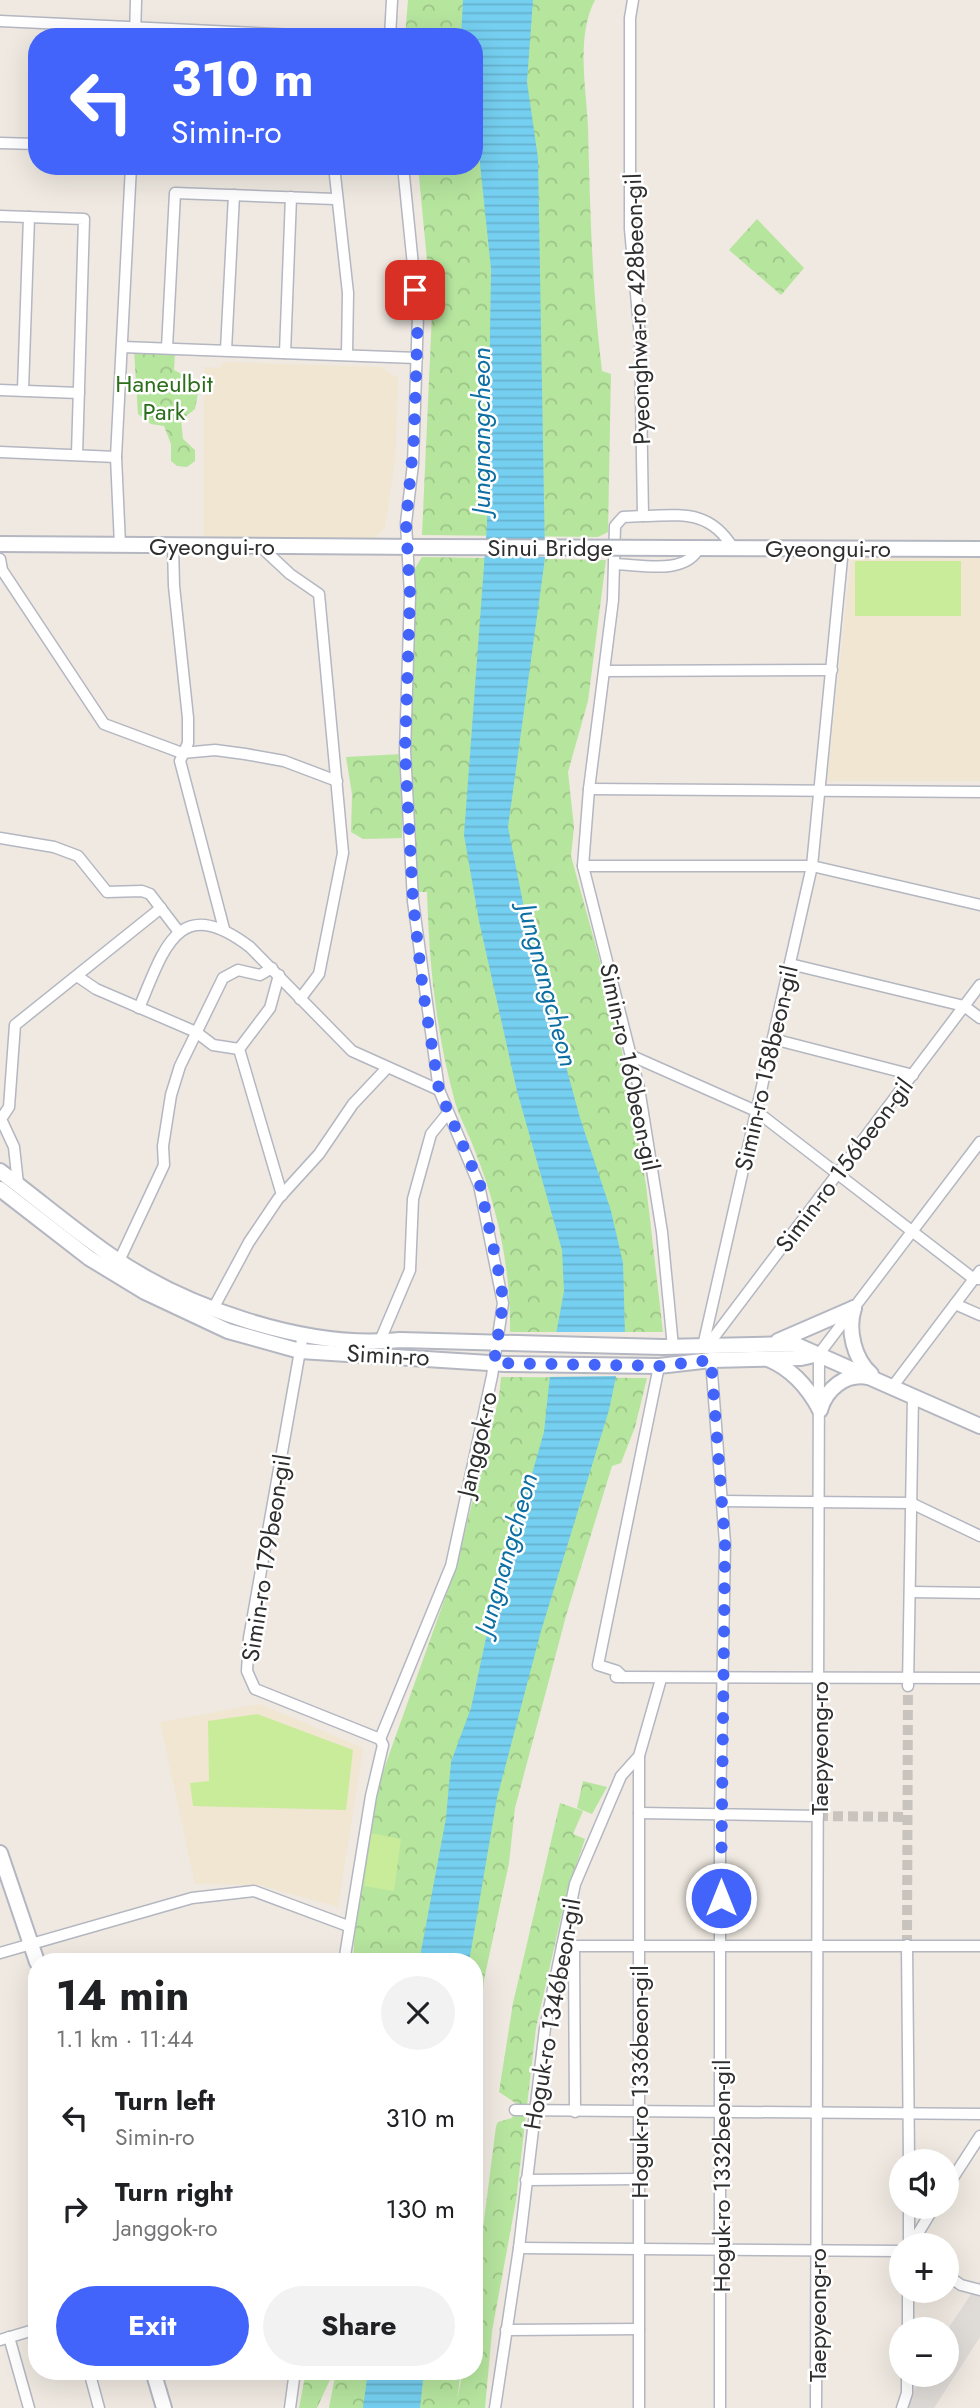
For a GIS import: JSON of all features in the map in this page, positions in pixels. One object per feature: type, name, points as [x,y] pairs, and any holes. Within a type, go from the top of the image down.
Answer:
[{"type":"street","points":[[135,25],[136,0]]},
{"type":"street","points":[[390,28],[392,0]]},
{"type":"street","name":"Pyeonghwa-ro 428beon-gil","points":[[633,0],[630,18],[630,229],[640,348],[643,516]]},
{"type":"street","points":[[0,21],[186,28]]},
{"type":"street","points":[[0,143],[28,144]]},
{"type":"street","points":[[120,545],[116,457],[131,175]]},
{"type":"street","points":[[334,175],[348,293],[347,355]]},
{"type":"street","name":"Janggok-ro","points":[[345,1953],[370,1796],[383,1745],[380,1739],[451,1566],[500,1363],[503,1303],[480,1185],[439,1090],[423,991],[413,901],[405,751],[410,595],[407,547],[418,314],[404,175]]},
{"type":"street","points":[[167,348],[175,193],[335,199]]},
{"type":"street","points":[[226,351],[234,195]]},
{"type":"street","points":[[285,353],[291,197]]},
{"type":"street","points":[[0,215],[83,219],[77,455]]},
{"type":"street","points":[[23,390],[29,217]]},
{"type":"street","points":[[122,347],[417,358]]},
{"type":"street","points":[[0,390],[79,393]]},
{"type":"street","points":[[0,453],[116,457]]},
{"type":"street","points":[[643,516],[685,516],[711,522],[724,534],[733,548]]},
{"type":"street","name":"Simin-ro 160beon-gil","points":[[643,516],[623,517],[616,522],[605,671],[589,789],[583,866],[632,1056],[662,1232],[668,1347]]},
{"type":"street","name":"Gyeongui-ro","points":[[0,544],[424,547]]},
{"type":"street","points":[[173,545],[173,574],[188,718],[188,743],[180,761],[224,929]]},
{"type":"street","points":[[260,546],[290,574],[319,594],[344,853],[319,974],[300,999]]},
{"type":"street","name":"Sinui Bridge","points":[[424,547],[677,548]]},
{"type":"street","name":"Gyeongui-ro","points":[[677,548],[980,549]]},
{"type":"street","points":[[615,564],[681,565],[694,557],[699,548]]},
{"type":"street","name":"Simin-ro 158beon-gil","points":[[723,1679],[725,1543],[707,1350],[756,1111],[813,866],[843,548]]},
{"type":"street","points":[[0,559],[2,570],[104,724],[182,753],[215,750],[284,761],[337,781]]},
{"type":"street","points":[[605,671],[832,670]]},
{"type":"street","points":[[589,789],[980,792]]},
{"type":"street","points":[[0,838],[54,847],[78,856],[107,892],[142,891],[150,894],[179,932]]},
{"type":"street","points":[[583,866],[813,866],[980,905]]},
{"type":"street","points":[[18,1184],[14,1147],[1,1119],[9,1107],[15,1025],[161,908]]},
{"type":"street","points":[[139,1008],[165,945],[179,932],[208,923],[224,929],[250,947],[352,1051],[439,1090]]},
{"type":"street","points":[[790,964],[964,1006],[980,1018]]},
{"type":"street","points":[[119,1261],[164,1165],[163,1146],[171,1095],[196,1032],[223,978],[238,971],[260,975],[275,971]]},
{"type":"street","points":[[239,1049],[270,1008],[275,971]]},
{"type":"street","points":[[77,976],[96,989],[196,1032],[213,1045],[239,1049]]},
{"type":"street","name":"Simin-ro 156beon-gil","points":[[707,1350],[980,985]]},
{"type":"street","points":[[773,1039],[913,1074]]},
{"type":"street","points":[[239,1049],[282,1195]]},
{"type":"street","points":[[632,1056],[756,1111],[978,1276],[894,1386]]},
{"type":"street","points":[[214,1307],[249,1242],[282,1195],[319,1154],[353,1104],[387,1068]]},
{"type":"street","points":[[379,1343],[410,1270],[413,1199],[431,1134],[448,1113]]},
{"type":"street","points":[[819,1354],[980,1142]]},
{"type":"street","name":"Simin-ro","points":[[0,1171],[119,1261],[171,1291],[303,1334],[379,1343],[400,1340],[707,1350],[767,1351],[794,1344],[980,1426]]},
{"type":"street","name":"Simin-ro","points":[[0,1189],[89,1258],[145,1292],[228,1331],[300,1351],[500,1363],[659,1366],[707,1350]]},
{"type":"street","points":[[955,1304],[980,1315]]},
{"type":"street","points":[[820,1410],[813,1396],[767,1351],[854,1308]]},
{"type":"street","points":[[854,1308],[850,1318],[852,1336],[862,1364],[875,1378]]},
{"type":"street","name":"Simin-ro 179beon-gil","points":[[303,1334],[249,1638],[247,1671],[255,1689],[380,1739]]},
{"type":"street","name":"Taepyeong-ro","points":[[816,2408],[819,1354]]},
{"type":"street","points":[[659,1366],[598,1665],[617,1671],[619,1677],[661,1679],[819,1678],[908,1682],[980,1678]]},
{"type":"street","points":[[820,1410],[826,1396],[845,1379],[862,1376],[875,1378]]},
{"type":"street","points":[[908,1682],[914,1395]]},
{"type":"street","points":[[722,1501],[911,1503],[980,1536]]},
{"type":"street","points":[[910,1592],[980,1593]]},
{"type":"street","name":"Hoguk-ro 1346beon-gil","points":[[495,2408],[519,2248],[545,2028],[575,1884],[621,1776],[639,1756],[661,1679]]},
{"type":"street","name":"Hoguk-ro 1332beon-gil","points":[[720,2408],[720,1813],[723,1679]]},
{"type":"street","name":"Hoguk-ro 1336beon-gil","points":[[639,1756],[639,2408]]},
{"type":"street","points":[[639,1813],[818,1815]]},
{"type":"street","points":[[0,1853],[35,1953]]},
{"type":"street","points":[[0,1953],[192,1898],[254,1891],[348,1926]]},
{"type":"street","points":[[907,1945],[909,2149]]},
{"type":"street","points":[[562,1946],[980,1946]]},
{"type":"street","points":[[574,1946],[575,2112]]},
{"type":"street","points":[[515,2110],[980,2114]]},
{"type":"street","points":[[959,2168],[980,2136]]},
{"type":"street","points":[[526,2180],[639,2179]]},
{"type":"street","points":[[519,2248],[889,2251]]},
{"type":"street","points":[[959,2284],[980,2290]]},
{"type":"street","points":[[506,2330],[639,2329]]},
{"type":"street","points":[[26,2406],[4,2339],[28,2332]]},
{"type":"street","points":[[91,2380],[99,2408]]},
{"type":"street","points":[[156,2380],[164,2408]]},
{"type":"street","points":[[290,2408],[294,2380]]},
{"type":"street","points":[[902,2408],[905,2387]]},
{"type":"shaded area","points":[[224,362],[382,367],[395,377],[398,376],[395,460],[385,527],[375,538],[204,539],[204,367],[219,368]]},
{"type":"shaded area","points":[[980,556],[980,781],[827,781],[851,558]]},
{"type":"shaded area","points":[[260,1704],[363,1748],[338,1907],[259,1885],[195,1884],[160,1722]]},
{"type":"shaded area","points":[[980,2281],[980,2337],[959,2369],[959,2317],[956,2317]]},
{"type":"shaded area","points":[[916,2387],[948,2387],[934,2408],[908,2408]]},
{"type":"green space","points":[[408,0],[595,0],[586,29],[584,78],[596,310],[602,371],[611,374],[608,532],[598,537],[422,535],[432,313],[419,175],[483,175],[483,28],[406,28]]},
{"type":"green space","points":[[757,219],[804,268],[781,295],[729,250]]},
{"type":"green space","name":"Haneulbit Park","points":[[134,350],[175,352],[174,370],[188,377],[198,393],[195,409],[181,420],[183,439],[195,450],[195,461],[187,467],[177,466],[171,461],[171,444],[164,426],[151,424],[138,414]]},
{"type":"green space","points":[[422,557],[606,560],[588,701],[568,772],[574,827],[571,856],[617,1023],[646,1185],[663,1332],[510,1332],[502,1240],[483,1173],[457,1108],[448,1076],[435,998],[427,892],[418,892],[409,727],[414,570]]},
{"type":"green space","points":[[855,561],[961,561],[961,616],[855,616]]},
{"type":"green space","points":[[402,754],[402,838],[363,839],[351,832],[352,794],[346,757]]},
{"type":"green space","points":[[501,1377],[647,1378],[635,1427],[621,1463],[612,1466],[566,1616],[515,1808],[509,1863],[483,1990],[483,1953],[353,1953],[355,1924],[375,1794],[455,1570],[499,1397]]},
{"type":"green space","points":[[257,1714],[353,1750],[346,1810],[193,1806],[190,1783],[209,1781],[208,1721]]},
{"type":"green space","points":[[583,1781],[607,1787],[592,1814],[577,1808]]},
{"type":"green space","points":[[560,1803],[583,1811],[573,1834],[585,1839],[566,1895],[536,2028],[516,2201],[492,2331],[485,2408],[329,2408],[334,2380],[460,2380],[457,2400],[461,2380],[483,2380],[483,2228],[496,2126],[498,2122],[512,2118],[517,2104],[499,2092],[513,2003]]},
{"type":"green space","points":[[371,1833],[401,1839],[394,1891],[364,1886]]},
{"type":"green space","points":[[304,2380],[330,2380],[317,2408],[299,2408]]},
{"type":"water","points":[[463,0],[533,0],[527,82],[538,158],[545,558],[508,827],[527,923],[580,1118],[611,1211],[623,1263],[625,1334],[609,1410],[541,1631],[497,1798],[471,1953],[421,1953],[446,1818],[451,1762],[471,1708],[489,1624],[544,1432],[552,1356],[564,1291],[562,1250],[517,1091],[479,921],[464,835],[487,525],[491,269],[481,175],[483,28],[461,28]]},
{"type":"water","points":[[367,2380],[423,2380],[420,2408],[363,2408]]},
{"type":"pier","points":[[482,539],[548,539],[548,557],[481,556]]},
{"type":"pier","points":[[553,1332],[628,1332],[620,1376],[547,1377]]},
{"type":"tunnel","points":[[907,1945],[908,1686]]},
{"type":"tunnel","points":[[818,1816],[907,1817]]},
{"type":"route","points":[[415,290],[418,314],[413,464],[406,523],[410,595],[405,770],[413,901],[423,991],[439,1090],[480,1185],[496,1258],[503,1303],[494,1363],[659,1366],[711,1360],[714,1371],[725,1543],[721,1898]]},
{"type":"water label","name":"Jungnangcheon","points":[[481,431]]},
{"type":"water label","name":"Jungnangcheon","points":[[548,985]]},
{"type":"water label","name":"Jungnangcheon","points":[[506,1554]]}]
